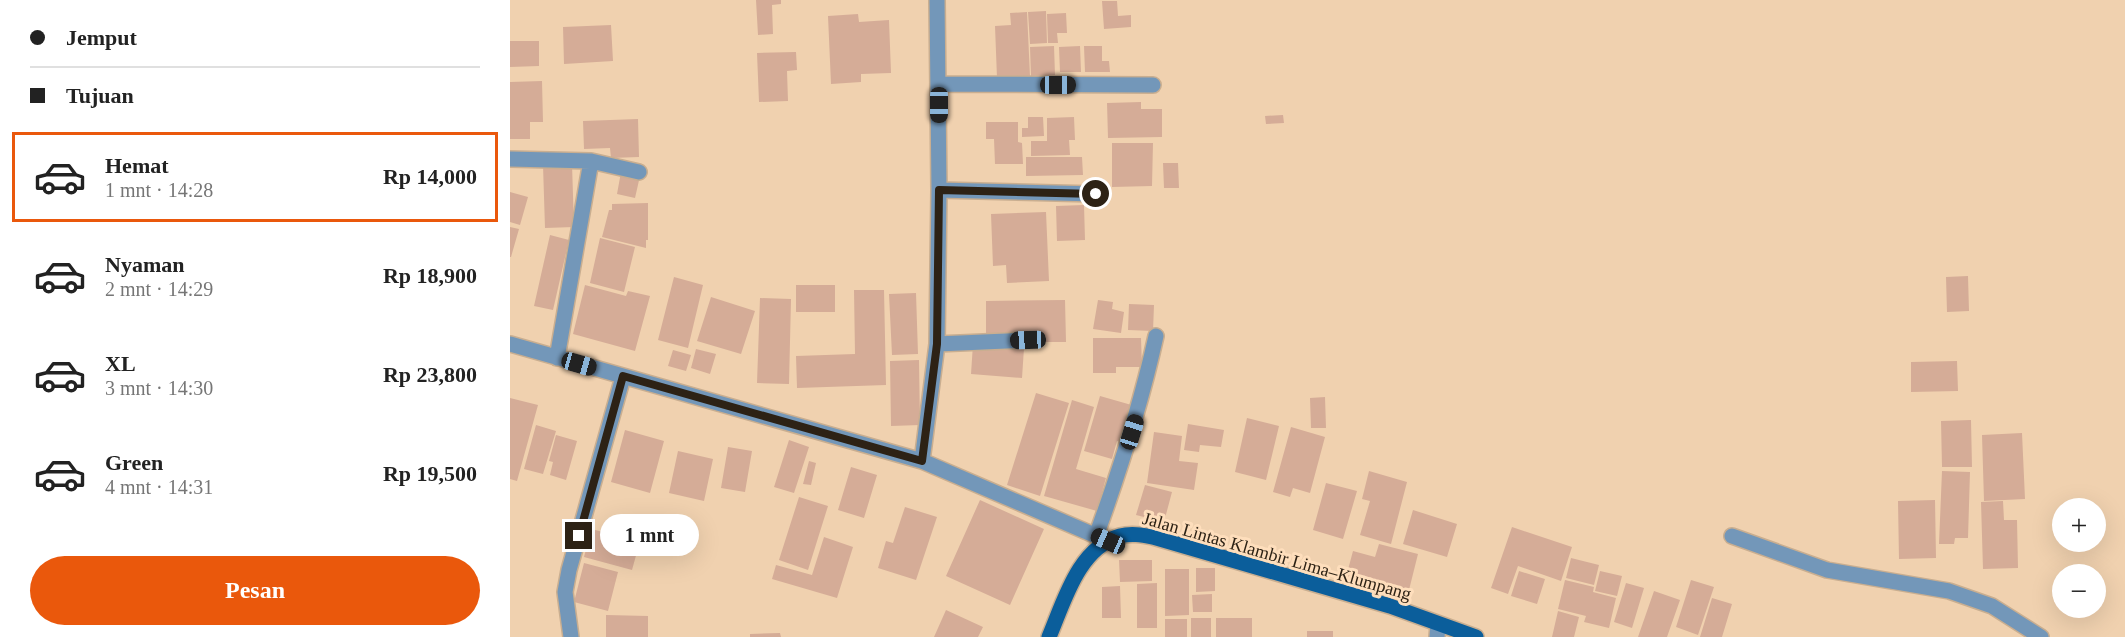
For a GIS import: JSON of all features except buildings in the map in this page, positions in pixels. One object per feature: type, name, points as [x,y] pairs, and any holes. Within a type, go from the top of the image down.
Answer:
[{"type":"main road","name":"Jalan Lintas Klambir Lima–Klumpang","points":[[1049,637],[1074,577],[1102,538],[1135,534],[1153,537],[1390,606],[1437,630],[1476,637]]},
{"type":"street","points":[[922,461],[937,344],[939,84],[937,0]]},
{"type":"street","points":[[939,84],[1153,85]]},
{"type":"street","points":[[510,159],[591,161],[639,172]]},
{"type":"street","points":[[557,358],[591,161]]},
{"type":"street","points":[[939,190],[1096,194]]},
{"type":"street","points":[[510,344],[922,461],[1102,538],[1141,402],[1156,336]]},
{"type":"street","points":[[937,344],[1028,340]]},
{"type":"street","points":[[572,637],[565,592],[569,570],[623,376]]},
{"type":"street","points":[[1732,536],[1827,570],[1948,591],[1992,606],[2041,637]]},
{"type":"route","points":[[579,536],[623,376],[922,461],[937,344],[939,190],[1096,194]]}]
